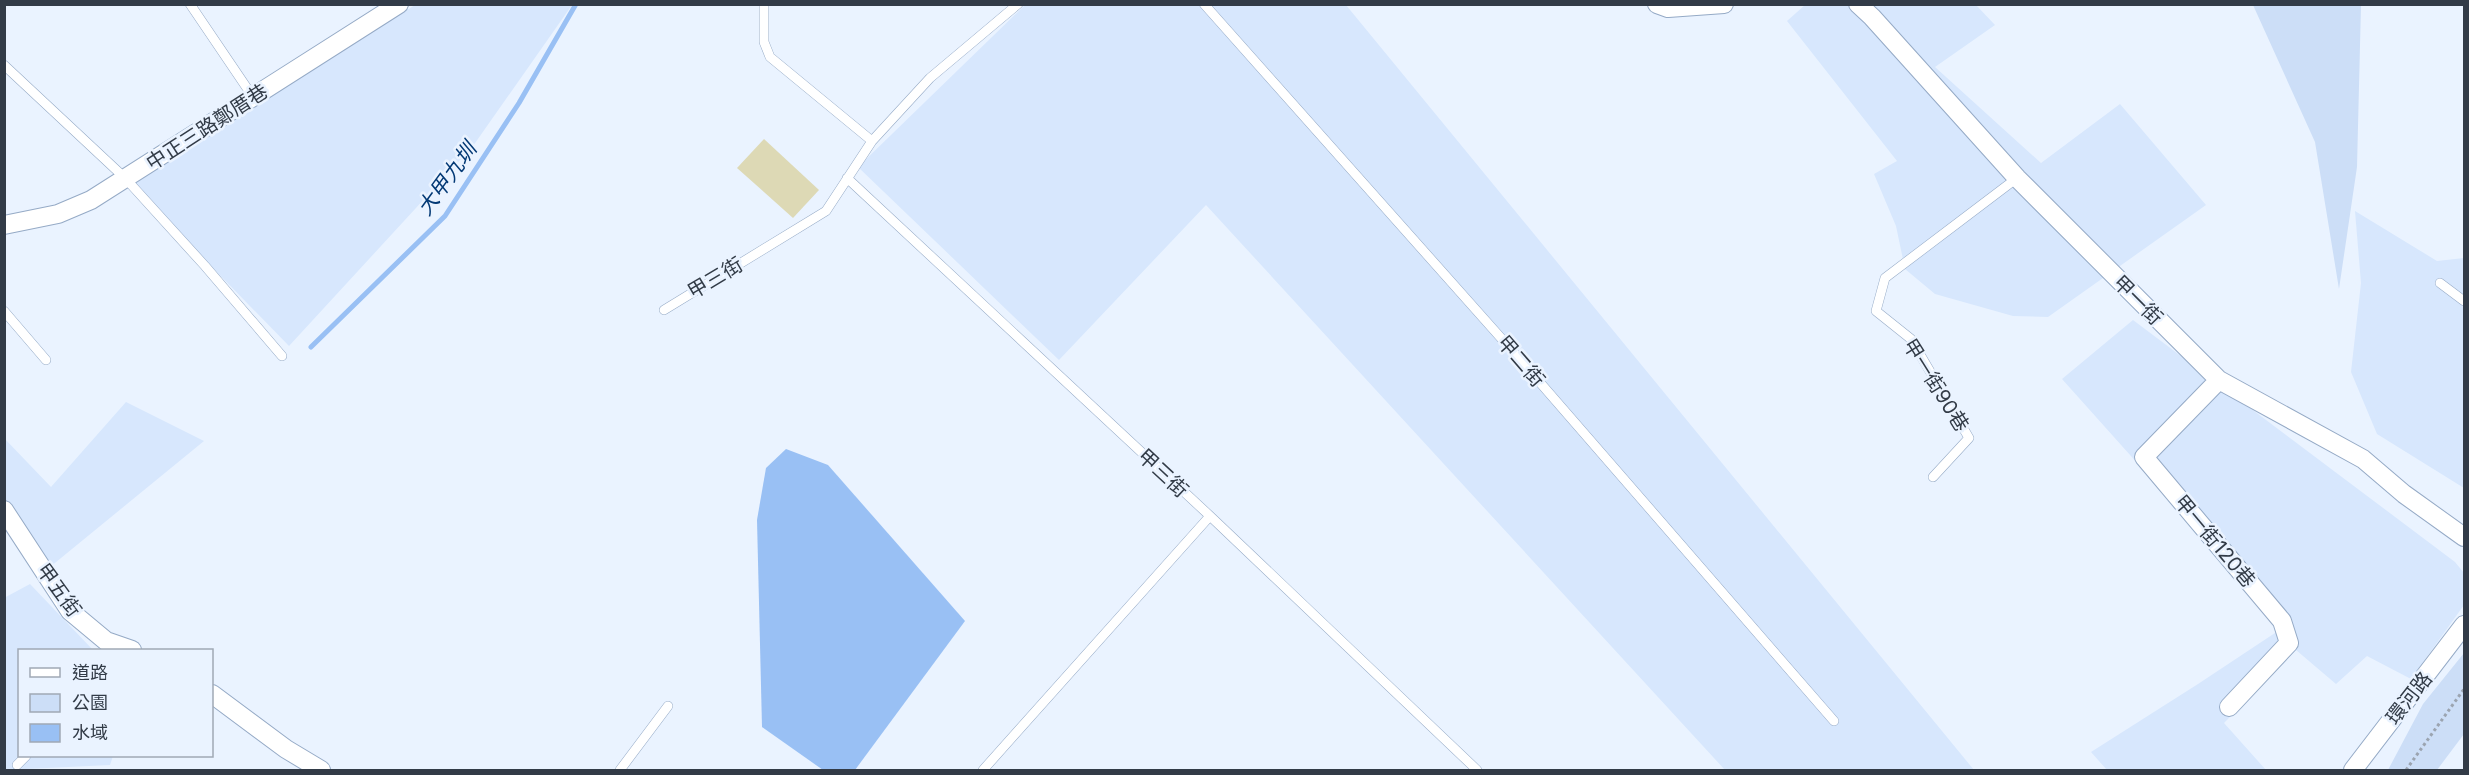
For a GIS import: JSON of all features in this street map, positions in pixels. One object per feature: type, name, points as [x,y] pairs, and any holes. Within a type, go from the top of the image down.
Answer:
[{"type":"street","name":"中正三路鄭厝巷","points":[[4,225],[58,214],[91,200],[399,4]]},
{"type":"street","points":[[1657,4],[1668,8],[1724,4]]},
{"type":"street","name":"甲一街","points":[[1858,4],[2017,178],[2219,380],[2364,459],[2404,494],[2464,537]]},
{"type":"street","name":"甲一街120巷","points":[[2219,380],[2144,457],[2282,621],[2286,632],[2289,642],[2229,707]]},
{"type":"street","name":"甲五街","points":[[4,510],[70,611],[104,646],[121,649]]},
{"type":"street","name":"環河路","points":[[2353,771],[2464,625]]},
{"type":"street","points":[[213,695],[286,749],[321,771]]},
{"type":"lane","points":[[190,4],[253,97]]},
{"type":"lane","points":[[764,4],[764,42],[770,57],[872,141]]},
{"type":"lane","name":"甲三街","points":[[664,310],[826,211],[872,141],[930,78],[1018,4]]},
{"type":"lane","name":"甲二街","points":[[1204,4],[1532,374],[1834,721]]},
{"type":"lane","points":[[4,65],[126,179],[282,356]]},
{"type":"lane","name":"甲三街","points":[[847,178],[1210,516],[1477,771]]},
{"type":"lane","name":"甲一街90巷","points":[[1933,477],[1969,438],[1911,339],[1876,311],[1886,278],[2017,178]]},
{"type":"lane","points":[[2440,283],[2464,301]]},
{"type":"lane","points":[[4,311],[46,360]]},
{"type":"lane","points":[[983,771],[1210,516]]},
{"type":"lane","points":[[620,771],[668,706]]},
{"type":"lane","points":[[17,765],[25,757]]},
{"type":"path","points":[[2406,771],[2464,689]]},
{"type":"shaded area","points":[[415,5],[572,5],[473,146],[289,346],[132,185]]},
{"type":"shaded area","points":[[1025,5],[1346,5],[1974,770],[1725,770],[1206,205],[1059,360],[858,167]]},
{"type":"shaded area","points":[[1805,5],[1976,5],[1995,25],[1935,67],[2041,163],[2120,104],[2206,205],[2048,317],[2013,316],[1935,294],[1905,269],[1896,226],[1874,174],[1897,161],[1787,21]]},
{"type":"shaded area","points":[[2355,211],[2437,261],[2464,258],[2464,488],[2377,434],[2351,372],[2361,283]]},
{"type":"shaded area","points":[[2133,320],[2455,562],[2464,573],[2464,605],[2411,679],[2367,656],[2336,684],[2296,650],[2224,723],[2266,770],[2107,770],[2091,752],[2284,627],[2062,379]]},
{"type":"shaded area","points":[[126,402],[204,441],[50,567],[5,510],[4,438],[51,487]]},
{"type":"shaded area","points":[[30,584],[92,649],[18,649],[18,757],[113,757],[110,765],[5,770],[4,598]]},
{"type":"green space","points":[[2253,5],[2361,5],[2357,167],[2339,289],[2315,142]]},
{"type":"green space","points":[[2464,653],[2464,734],[2437,770],[2388,770],[2423,704]]},
{"type":"water","points":[[786,449],[828,465],[965,621],[855,770],[823,770],[762,727],[757,520],[766,468]]},
{"type":"building","points":[[764,139],[819,190],[793,218],[737,168]]},
{"type":"waterway","name":"大甲九圳","points":[[311,347],[445,216],[519,103],[576,4]]}]
